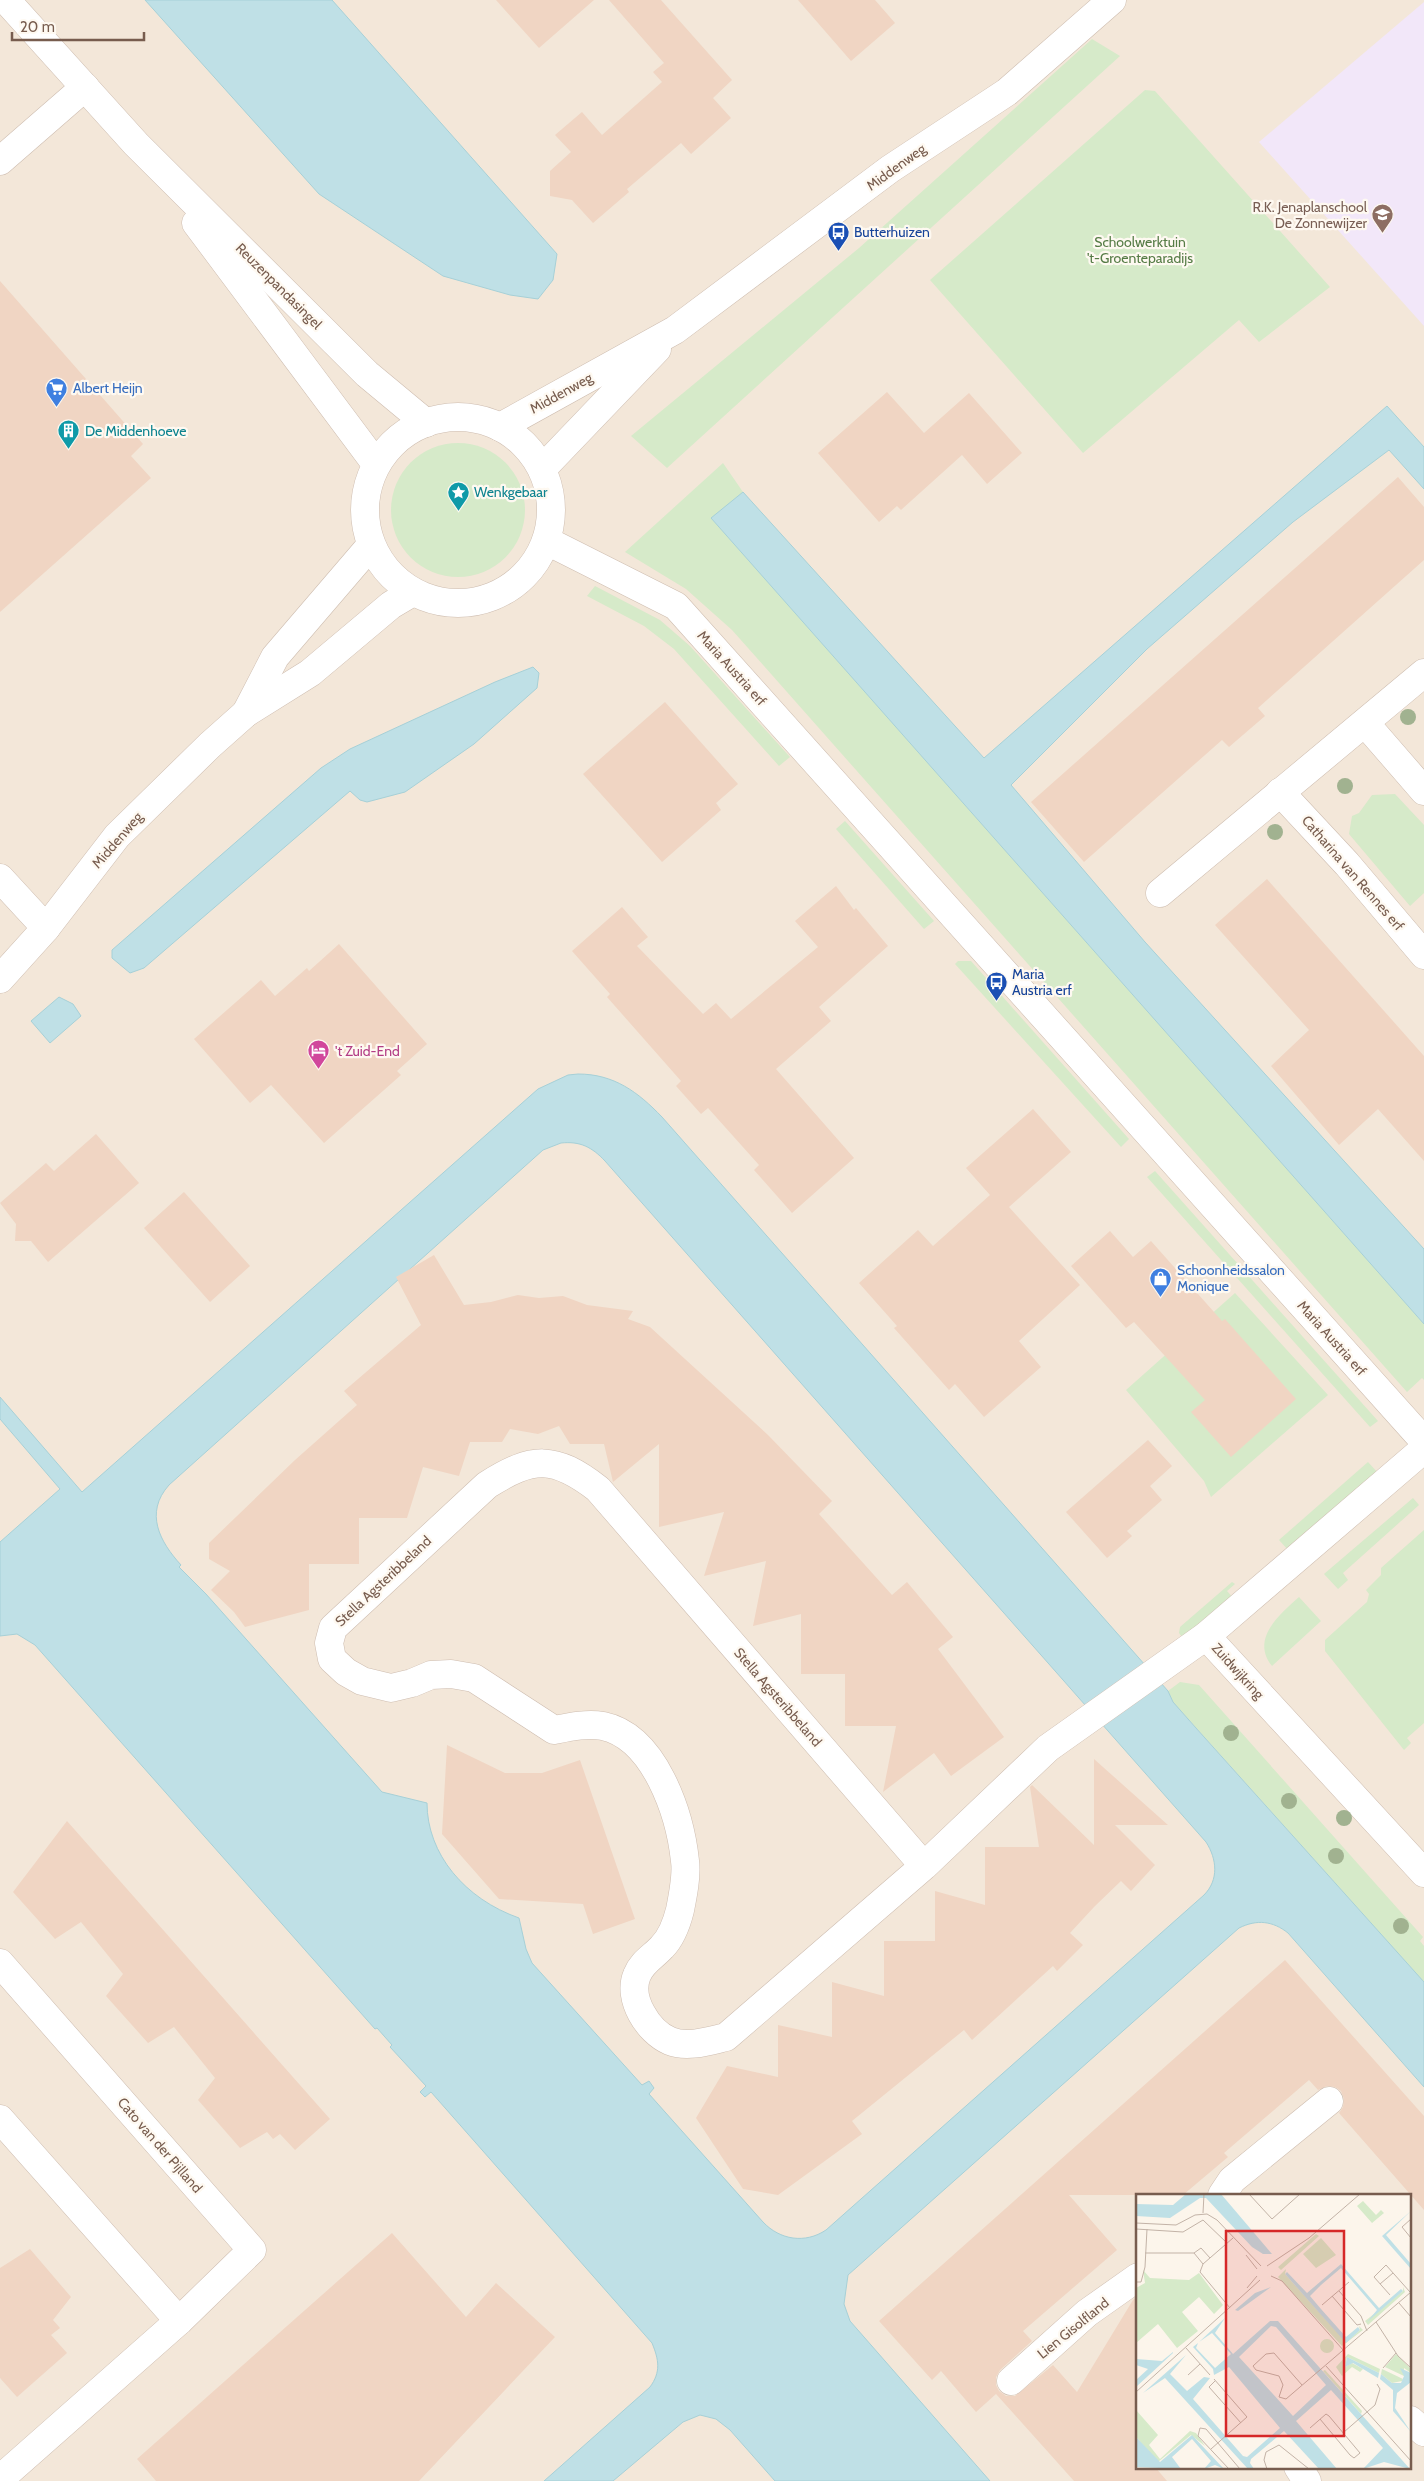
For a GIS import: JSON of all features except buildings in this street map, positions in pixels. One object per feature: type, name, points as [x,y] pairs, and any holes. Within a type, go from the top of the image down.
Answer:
[{"type":"street","name":"Reuzenpandasingel","points":[[6,0],[136,144],[367,374],[426,423]]},
{"type":"street","name":"Middenweg","points":[[500,427],[675,330],[890,169],[1006,92],[1112,0]]},
{"type":"street","points":[[4,149],[84,87]]},
{"type":"street","name":"Reuzenpandasingel","points":[[136,144],[376,464]]},
{"type":"street","name":"Middenweg","points":[[542,469],[675,330]]},
{"type":"street","points":[[463,416],[500,427],[510,432],[528,448],[542,469],[551,500],[552,516],[547,541],[532,569],[507,591],[476,603],[443,604],[413,592],[387,572],[371,545],[364,520],[366,491],[376,464],[394,441],[415,427],[438,419],[463,416]]},
{"type":"street","name":"Maria Austria erf","points":[[547,541],[676,606],[1424,1441]]},
{"type":"street","name":"Middenweg","points":[[246,713],[275,657],[371,545]]},
{"type":"street","name":"Middenweg","points":[[0,978],[46,928],[117,836],[210,745],[246,713],[310,673],[391,605],[413,592]]},
{"type":"street","points":[[1160,893],[1424,673]]},
{"type":"street","points":[[1365,723],[1424,791]]},
{"type":"street","name":"Catharina van Rennes erf","points":[[1280,792],[1347,864],[1424,955]]},
{"type":"street","points":[[0,878],[46,928]]},
{"type":"street","name":"Zuidwijkring","points":[[1424,1449],[1206,1636],[1424,1874]]},
{"type":"street","name":"Stella Agsteribbeland","points":[[924,1866],[598,1489],[576,1472],[532,1463],[512,1469],[487,1485],[333,1628],[329,1643],[332,1659],[346,1672],[362,1681],[391,1688],[412,1683],[431,1675],[451,1674],[474,1678],[554,1730],[578,1725],[603,1726],[624,1735],[644,1751],[668,1793],[680,1832],[686,1863],[680,1910],[673,1929],[663,1946],[647,1960],[636,1976],[635,1993],[639,2010],[653,2028],[670,2041],[698,2044],[726,2037],[924,1866],[1048,1748],[1206,1636]]},
{"type":"street","name":"Cato van der Pijlland","points":[[0,1963],[252,2250],[178,2321],[2,2478]]},
{"type":"street","points":[[1223,2194],[1232,2180],[1329,2101]]},
{"type":"street","points":[[0,2119],[178,2321]]},
{"type":"street","name":"Lien Gisolfland","points":[[1011,2380],[1088,2313],[1136,2278]]},
{"type":"street","points":[[1412,2422],[1424,2432]]},
{"type":"street","points":[[1299,2468],[1307,2481]]},
{"type":"shaded area","points":[[0,0],[1424,0],[1424,2481],[0,2481]]},
{"type":"shaded area","name":"R.K. Jenaplanschool De Zonnewijzer","points":[[1424,2],[1424,326],[1259,142]]},
{"type":"green space","points":[[1092,39],[1120,56],[667,468],[631,436],[859,248]]},
{"type":"green space","name":"Schoolwerktuin 't-Groenteparadijs","points":[[1145,90],[1155,91],[1330,287],[1259,342],[1239,320],[1083,453],[930,280]]},
{"type":"green space","points":[[458,443],[484,448],[505,463],[520,484],[525,510],[520,536],[505,557],[484,572],[458,577],[432,572],[411,557],[396,536],[391,510],[396,484],[411,463],[432,448]]},
{"type":"green space","points":[[723,463],[743,492],[712,519],[1424,1324],[1424,1380],[1422,1378],[1407,1392],[732,630],[686,589],[625,552]]},
{"type":"green space","points":[[595,586],[660,620],[690,646],[790,757],[779,766],[674,649],[644,626],[587,596]]},
{"type":"green space","points":[[1395,794],[1424,825],[1424,893],[1410,906],[1349,834],[1352,816],[1359,813],[1372,795]]},
{"type":"green space","points":[[845,821],[934,921],[924,929],[836,829]]},
{"type":"green space","points":[[958,961],[971,961],[1129,1139],[1121,1147],[955,964]]},
{"type":"green space","points":[[1155,1171],[1378,1421],[1370,1427],[1147,1177]]},
{"type":"green space","points":[[1235,1293],[1328,1395],[1211,1497],[1204,1481],[1126,1390]]},
{"type":"green space","points":[[1368,1462],[1378,1473],[1289,1551],[1279,1540]]},
{"type":"green space","points":[[1413,1498],[1419,1505],[1343,1573],[1348,1580],[1338,1589],[1324,1574]]},
{"type":"green space","points":[[1424,1530],[1424,1723],[1407,1738],[1411,1743],[1404,1750],[1325,1651],[1325,1640],[1367,1602],[1369,1594],[1366,1590],[1381,1575],[1381,1568]]},
{"type":"green space","points":[[1232,1582],[1235,1584],[1227,1591],[1234,1599],[1182,1637],[1179,1633],[1180,1627]]},
{"type":"green space","points":[[1299,1597],[1321,1621],[1272,1666],[1266,1656],[1264,1646],[1266,1637],[1276,1619]]},
{"type":"green space","points":[[1180,1682],[1199,1685],[1423,1937],[1420,1941],[1424,1946],[1424,1982],[1173,1702],[1168,1691]]},
{"type":"water","points":[[145,0],[332,0],[557,254],[553,280],[538,299],[510,295],[443,276],[319,194]]},
{"type":"water","points":[[1387,406],[1424,447],[1424,489],[1389,450],[1293,522],[1147,649],[1011,785],[1145,942],[1424,1249],[1424,1324],[711,518],[743,492],[984,758]]},
{"type":"water","points":[[533,667],[539,673],[537,688],[474,744],[405,792],[367,802],[360,800],[350,791],[144,968],[130,973],[112,958],[112,950],[321,768],[350,749],[495,682]]},
{"type":"water","points":[[59,997],[73,1004],[81,1016],[50,1043],[31,1021]]},
{"type":"water","points":[[568,1075],[591,1075],[614,1081],[634,1092],[662,1117],[1168,1691],[1173,1702],[1424,1982],[1424,2087],[1288,1933],[1277,1926],[1258,1922],[1239,1928],[848,2275],[844,2304],[850,2321],[990,2481],[775,2481],[730,2430],[716,2419],[700,2415],[683,2422],[613,2481],[544,2481],[654,2382],[658,2366],[652,2343],[431,2092],[425,2097],[420,2092],[426,2086],[390,2047],[392,2045],[377,2028],[375,2029],[35,1645],[17,1634],[0,1636],[0,1542],[60,1489],[0,1419],[0,1397],[82,1492],[538,1089]],"holes":[[[561,1143],[574,1143],[585,1146],[605,1161],[1206,1842],[1214,1862],[1215,1869],[1212,1883],[1204,1895],[826,2230],[810,2237],[793,2238],[785,2236],[777,2233],[763,2222],[649,2094],[654,2088],[649,2081],[642,2085],[532,1963],[526,1949],[519,1918],[500,1910],[482,1899],[466,1887],[453,1872],[442,1857],[434,1840],[429,1822],[427,1803],[382,1792],[206,1594],[179,1567],[181,1565],[167,1547],[158,1527],[156,1517],[157,1506],[169,1485],[543,1150]]]},
{"type":"place","name":"R.K. Jenaplanschool De Zonnewijzer","points":[[1383,234]]},
{"type":"place","name":"Butterhuizen","points":[[838,251]]},
{"type":"place","name":"Albert Heijn","points":[[57,407]]},
{"type":"place","name":"De Middenhoeve","points":[[69,450]]},
{"type":"place","name":"Wenkgebaar","points":[[458,511]]},
{"type":"place","name":"Maria Austria erf","points":[[996,1001]]},
{"type":"place","name":"'t Zuid-End","points":[[319,1070]]},
{"type":"place","name":"Schoonheidssalon Monique","points":[[1161,1297]]}]
